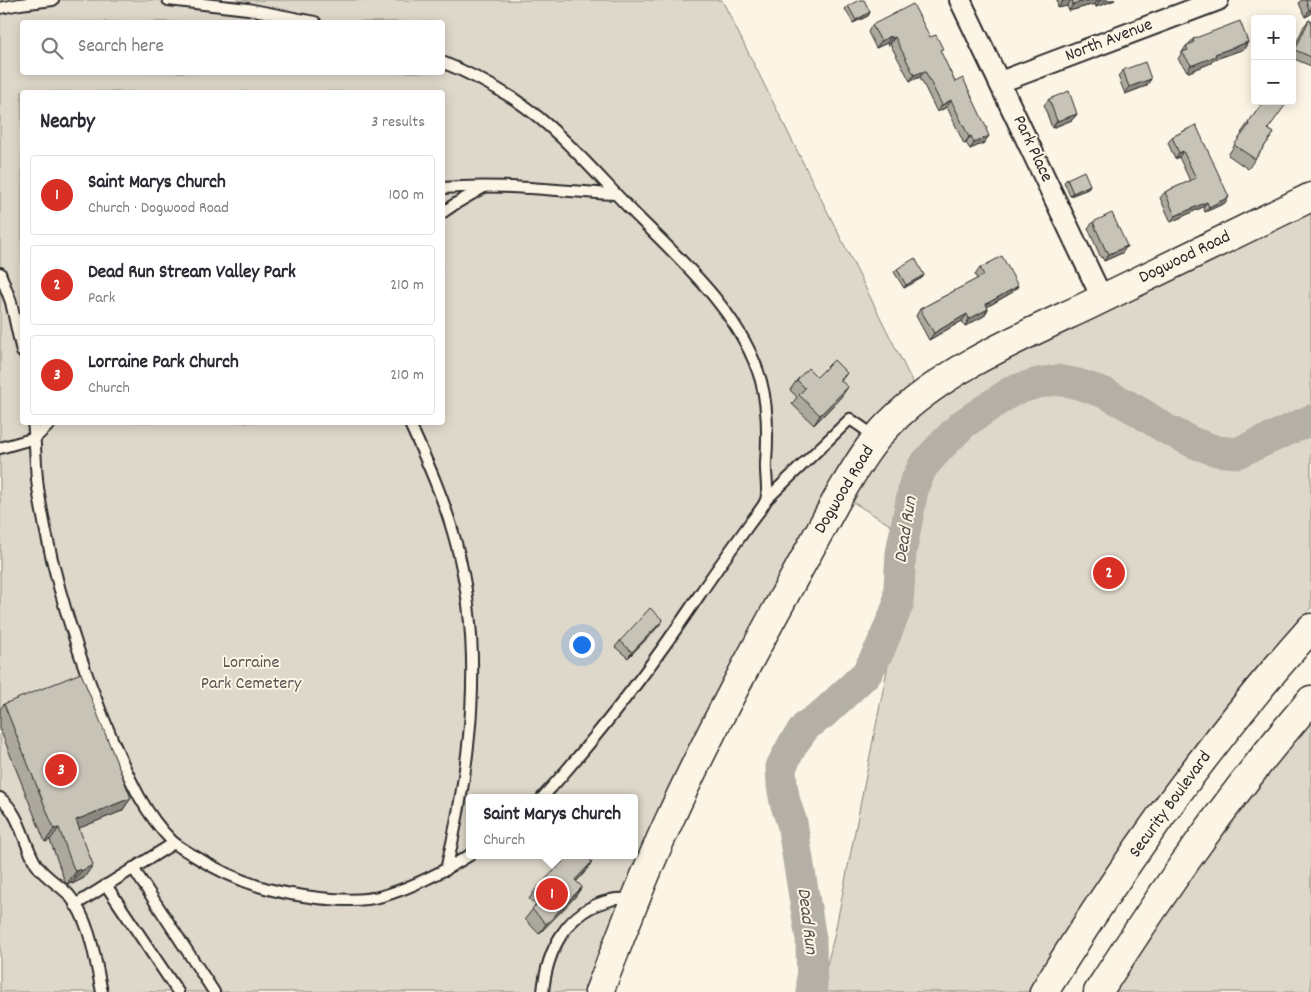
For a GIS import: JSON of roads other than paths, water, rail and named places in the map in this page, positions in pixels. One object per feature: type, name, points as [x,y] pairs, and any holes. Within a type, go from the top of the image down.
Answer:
[{"type":"street","name":"Park Place","points":[[960,0],[1102,298]]},
{"type":"street","name":"North Avenue","points":[[1000,82],[1218,0]]},
{"type":"street","name":"Dogwood Road","points":[[599,992],[635,898],[667,824],[705,747],[840,494],[861,458],[877,438],[906,409],[950,376],[1002,346],[1311,197]]},
{"type":"street","name":"Security Boulevard","points":[[1044,992],[1106,894],[1189,779],[1273,671],[1311,628]]},
{"type":"street","points":[[1098,992],[1145,919],[1225,807],[1311,700]]},
{"type":"lane","points":[[0,8],[53,0]]},
{"type":"lane","points":[[168,0],[248,9],[306,20]]},
{"type":"lane","points":[[445,63],[487,83],[515,100],[542,121],[569,146],[668,248],[727,313],[752,356],[761,382],[768,440],[765,470],[767,499]]},
{"type":"lane","points":[[445,211],[486,186]]},
{"type":"lane","points":[[445,188],[532,187],[614,194]]},
{"type":"lane","points":[[0,272],[11,302],[20,343]]},
{"type":"lane","points":[[546,794],[575,761],[628,695],[678,628],[767,499],[850,419],[877,438]]},
{"type":"lane","points":[[33,425],[38,487],[48,538],[64,608],[90,686],[129,778],[153,820],[174,843],[237,879],[278,892],[314,898],[352,900],[385,895],[446,870],[466,858]]},
{"type":"lane","points":[[0,448],[35,438],[49,425]]},
{"type":"lane","points":[[410,425],[442,498],[456,542],[465,581],[471,622],[472,709],[459,816],[446,870]]},
{"type":"lane","points":[[0,798],[17,820],[36,865],[59,888],[68,894],[81,912],[102,992]]},
{"type":"lane","points":[[75,905],[174,843]]},
{"type":"lane","points":[[133,868],[214,992]]},
{"type":"lane","points":[[106,885],[178,992]]},
{"type":"lane","points":[[543,992],[544,978],[552,950],[564,930],[578,915],[594,905],[612,900],[635,898]]},
{"type":"waterway","name":"Dead Run","points":[[812,992],[811,939],[792,823],[782,785],[781,767],[793,744],[806,726],[823,714],[867,673],[880,649],[898,605],[901,553],[914,485],[923,466],[963,424],[1012,391],[1038,383],[1057,380],[1078,384],[1105,393],[1166,429],[1194,443],[1217,451],[1237,453],[1311,420]]},
{"type":"place","name":"Dead Run Stream Valley Park","points":[[1109,573]]},
{"type":"place","name":"Lorraine Park Church","points":[[61,770]]},
{"type":"place","name":"Saint Marys Church","points":[[552,894]]},
{"type":"park label","name":"Lorraine Park Cemetery","points":[[251,673]]}]
